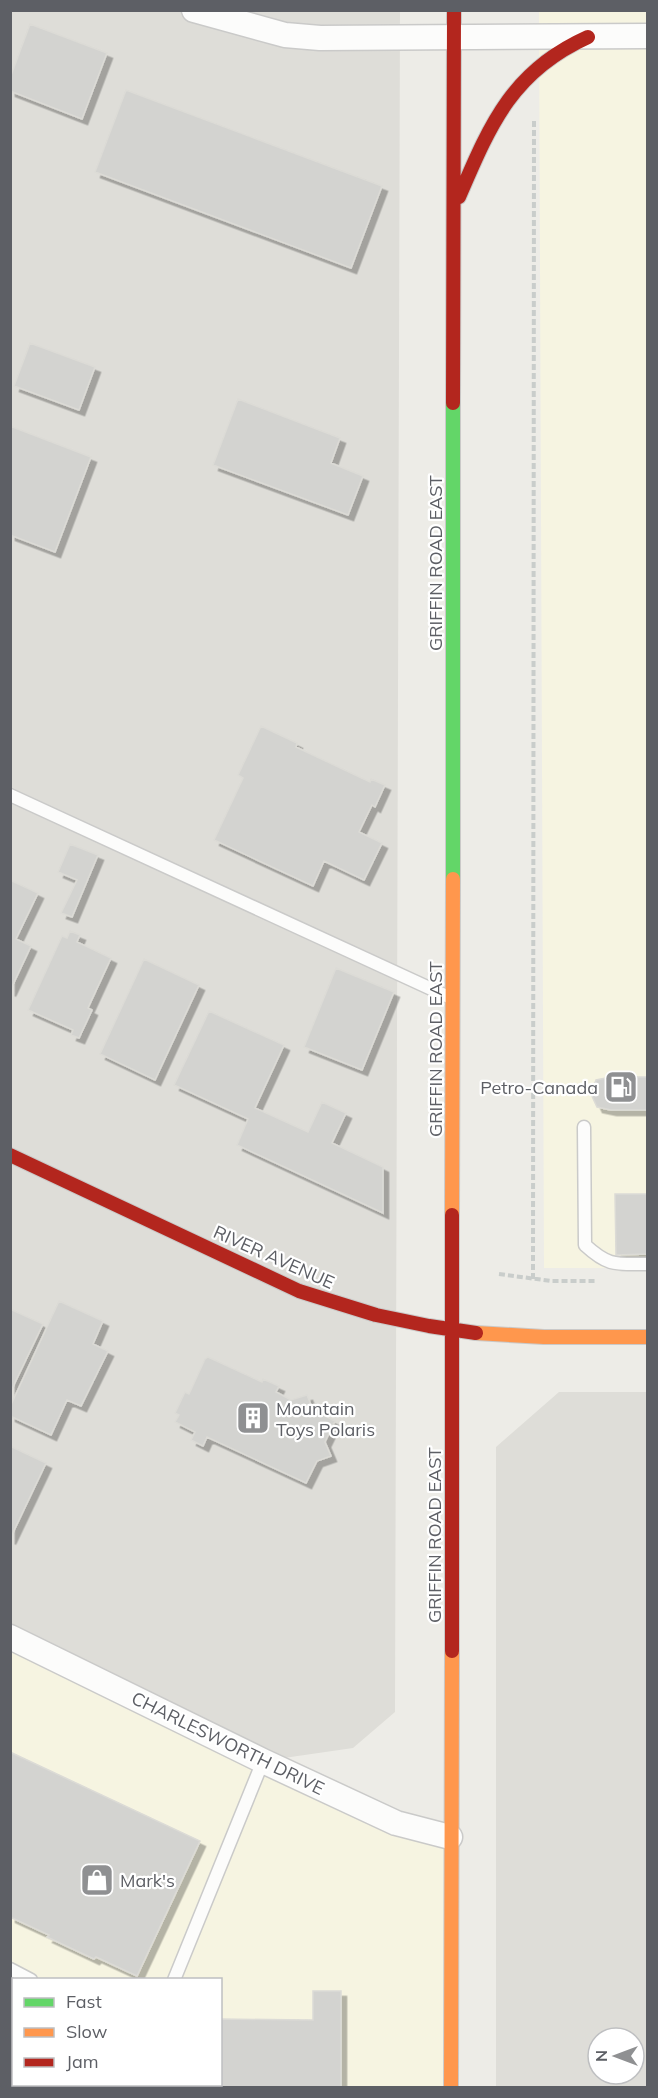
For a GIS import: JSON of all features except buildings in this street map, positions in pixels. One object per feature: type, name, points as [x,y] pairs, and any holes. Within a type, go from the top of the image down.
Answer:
[{"type":"main road","name":"GRIFFIN ROAD EAST","points":[[451,2088],[454,10]]},
{"type":"main road","points":[[453,209],[486,135],[506,101],[524,78],[548,59],[588,37]]},
{"type":"main road","name":"RIVER AVENUE","points":[[10,1155],[299,1291],[359,1310],[453,1331],[512,1336],[648,1336]]},
{"type":"street","points":[[194,10],[285,35],[320,38],[648,36]]},
{"type":"street","name":"CHARLESWORTH DRIVE","points":[[10,1637],[263,1761],[396,1822],[450,1837]]},
{"type":"lane","points":[[10,795],[453,1000]]},
{"type":"lane","points":[[584,1127],[585,1245],[600,1258],[617,1264],[648,1264]]},
{"type":"lane","points":[[175,1978],[263,1761]]},
{"type":"lane","points":[[10,1969],[27,1978]]},
{"type":"path","points":[[533,1278],[534,115]]},
{"type":"path","points":[[499,1274],[551,1281],[604,1281]]},
{"type":"shaded area","points":[[10,11],[400,11],[395,1712],[353,1748],[263,1761],[11,1637]]},
{"type":"shaded area","points":[[539,11],[647,11],[647,1268],[544,1268]]},
{"type":"shaded area","points":[[559,1392],[647,1392],[647,2087],[496,2087],[496,1447]]},
{"type":"shaded area","points":[[10,1637],[450,1837],[451,2087],[11,2087]]},
{"type":"traffic: fast","points":[[453,403],[453,879]]},
{"type":"traffic: slow","points":[[452,1215],[453,879]]},
{"type":"traffic: slow","points":[[476,1333],[544,1337],[648,1337]]},
{"type":"traffic: slow","points":[[451,2088],[452,1651]]},
{"type":"traffic: jam","points":[[453,403],[454,10]]},
{"type":"traffic: jam","points":[[459,197],[493,124],[522,84],[540,66],[588,37]]},
{"type":"traffic: jam","points":[[10,1155],[299,1291],[376,1315],[476,1333]]},
{"type":"traffic: jam","points":[[452,1215],[452,1651]]},
{"type":"place","name":"Petro-Canada","points":[[621,1087]]},
{"type":"place","name":"Mountain Toys Polaris","points":[[253,1418]]},
{"type":"place","name":"Mark's","points":[[97,1880]]}]
